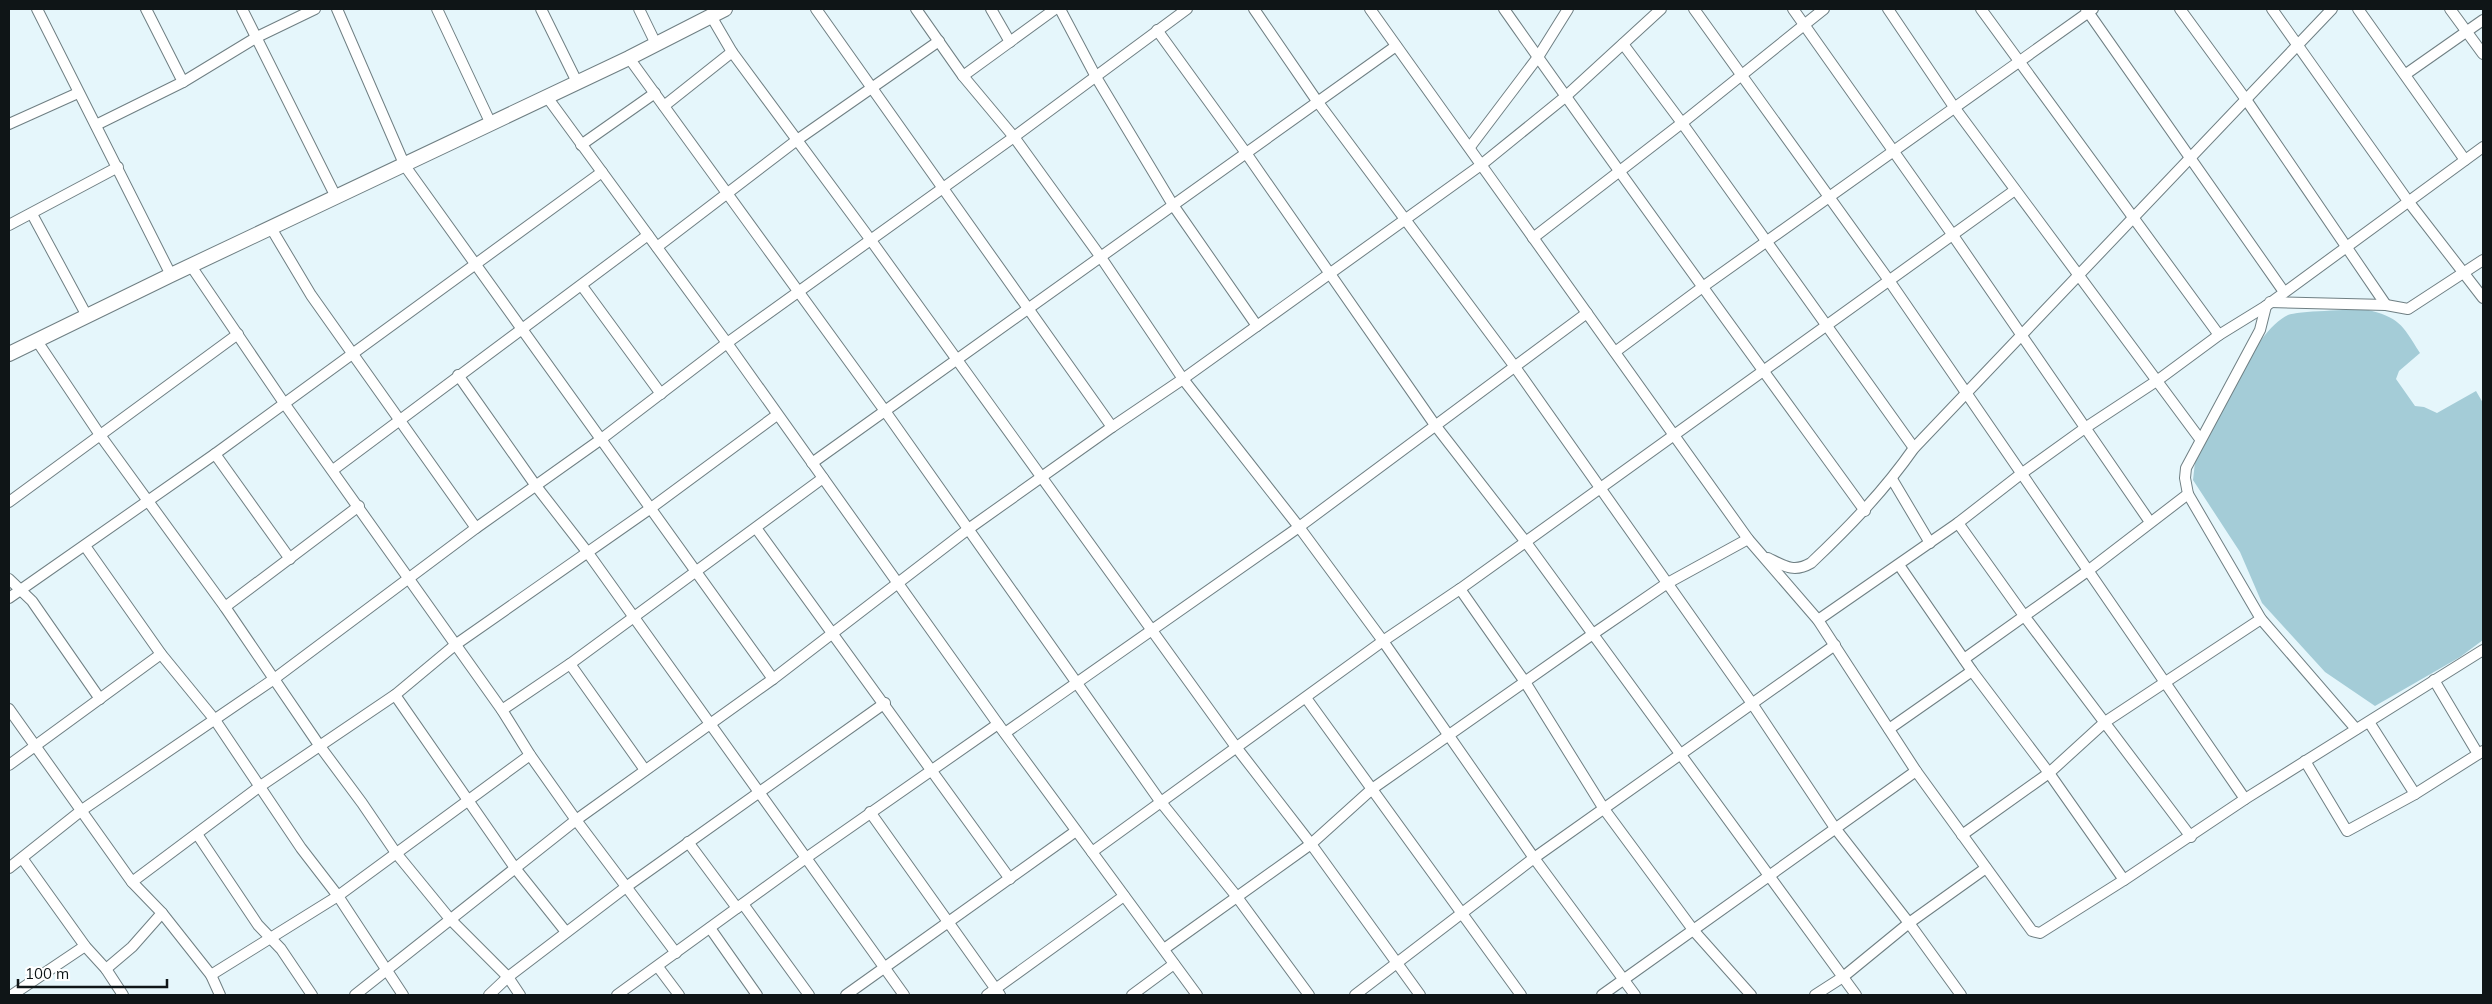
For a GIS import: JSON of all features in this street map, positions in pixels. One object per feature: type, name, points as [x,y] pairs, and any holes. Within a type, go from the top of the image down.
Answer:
[{"type":"street","points":[[37,9],[171,275]]},
{"type":"street","points":[[146,9],[183,82]]},
{"type":"street","points":[[242,9],[336,197]]},
{"type":"street","points":[[96,125],[183,82],[257,37],[315,9]]},
{"type":"street","points":[[337,9],[405,166],[773,679]]},
{"type":"street","points":[[437,9],[491,124]]},
{"type":"street","points":[[541,9],[577,82]]},
{"type":"street","points":[[639,9],[656,44]]},
{"type":"street","points":[[9,354],[171,275],[405,166],[629,58],[725,9]]},
{"type":"street","points":[[816,9],[1112,427]]},
{"type":"street","points":[[916,9],[963,76],[1014,137],[1100,256],[1183,379],[1299,527],[1383,641],[1534,858],[1635,995]]},
{"type":"street","points":[[991,9],[1010,42]]},
{"type":"street","points":[[963,76],[1055,9]]},
{"type":"street","points":[[1060,9],[1096,77],[1173,205],[1257,326]]},
{"type":"street","points":[[9,868],[82,810],[274,679],[476,528],[600,440],[727,343],[1014,137],[1187,9]]},
{"type":"street","points":[[1254,9],[1317,101],[1407,220],[1600,488],[1751,702],[1835,828],[1909,923],[1961,995]]},
{"type":"street","points":[[1370,9],[1748,539],[1818,620],[1916,770],[2032,931],[2036,933],[2124,880],[2245,799],[2483,650]]},
{"type":"street","points":[[1504,9],[1565,97],[1704,286],[1865,511]]},
{"type":"street","points":[[1470,147],[1538,58],[1568,9]]},
{"type":"street","points":[[355,995],[387,972],[450,919],[576,820],[773,679],[967,530],[1042,479],[1112,427],[1407,220],[1481,165],[1565,97],[1661,9]]},
{"type":"street","points":[[1694,9],[1888,279],[2245,799]]},
{"type":"street","points":[[1792,9],[1952,234],[2150,522]]},
{"type":"street","points":[[1533,238],[1682,123],[1824,9]]},
{"type":"street","points":[[1888,9],[1954,107],[2158,380],[2200,440]]},
{"type":"street","points":[[1981,9],[2219,335]]},
{"type":"street","points":[[2180,9],[2247,101],[2386,304]]},
{"type":"street","points":[[2272,9],[2408,202],[2462,274],[2483,298]]},
{"type":"street","points":[[1762,555],[1793,570],[1802,569],[1811,563],[1865,511],[1892,479],[1914,448],[2247,101],[2332,9]]},
{"type":"street","points":[[2358,9],[2406,74],[2465,160]]},
{"type":"street","points":[[2450,9],[2483,54]]},
{"type":"street","points":[[1615,352],[2089,10],[2190,160],[2284,292]]},
{"type":"street","points":[[711,16],[732,52],[870,239],[956,361],[1236,747],[1311,844],[1420,995]]},
{"type":"street","points":[[2406,74],[2483,20]]},
{"type":"street","points":[[1157,30],[1246,153],[1435,425],[1593,634],[1768,877],[1856,995]]},
{"type":"street","points":[[657,247],[797,140],[939,42]]},
{"type":"street","points":[[1623,44],[1682,123],[1914,448]]},
{"type":"street","points":[[812,463],[1396,46]]},
{"type":"street","points":[[664,106],[732,52]]},
{"type":"street","points":[[629,58],[885,411],[967,530],[1160,801],[1237,896],[1309,995]]},
{"type":"street","points":[[9,124],[78,93]]},
{"type":"street","points":[[581,144],[655,93]]},
{"type":"street","points":[[547,97],[727,343],[1004,733],[1197,995]]},
{"type":"street","points":[[1818,620],[1958,523],[2021,474],[2085,428],[2158,380],[2219,335],[2268,304],[2483,146]]},
{"type":"street","points":[[9,225],[118,167]]},
{"type":"street","points":[[9,598],[215,454],[352,353],[476,266],[602,172]]},
{"type":"street","points":[[1092,852],[1383,641],[1460,589],[1888,279],[2015,190]]},
{"type":"street","points":[[32,214],[87,316]]},
{"type":"street","points":[[271,228],[311,295],[399,422],[476,528]]},
{"type":"street","points":[[333,470],[399,422],[458,375],[648,236]]},
{"type":"street","points":[[2268,304],[2386,304],[2408,309],[2483,260]]},
{"type":"street","points":[[191,266],[284,402],[502,710],[530,755],[576,820],[676,953]]},
{"type":"street","points":[[582,286],[661,394]]},
{"type":"street","points":[[2268,304],[2260,330],[2186,468],[2185,478],[2188,494],[2261,619],[2356,729]]},
{"type":"street","points":[[1004,733],[1299,527],[1587,313]]},
{"type":"street","points":[[9,502],[238,334]]},
{"type":"street","points":[[36,341],[100,435],[225,607],[318,745],[362,803],[396,853],[450,919],[508,977],[520,995]]},
{"type":"street","points":[[458,375],[536,486],[588,553],[757,793],[904,995]]},
{"type":"street","points":[[132,882],[318,745],[395,695],[455,644],[588,553],[777,415]]},
{"type":"street","points":[[215,454],[290,559]]},
{"type":"street","points":[[502,710],[570,664],[823,478]]},
{"type":"street","points":[[1892,479],[1930,543]]},
{"type":"street","points":[[1964,659],[2089,570],[2188,494]]},
{"type":"street","points":[[225,607],[359,506]]},
{"type":"street","points":[[1958,523],[2025,617],[2191,836]]},
{"type":"street","points":[[756,528],[1010,879]]},
{"type":"street","points":[[1164,949],[1311,844],[1372,789],[1666,584],[1748,539]]},
{"type":"street","points":[[85,546],[161,654],[215,720],[301,848],[338,896],[403,995]]},
{"type":"street","points":[[1899,564],[1972,671],[2049,773],[2124,880]]},
{"type":"street","points":[[9,579],[32,601],[100,699]]},
{"type":"street","points":[[1460,589],[1525,682],[1604,809],[1694,930],[1751,995]]},
{"type":"street","points":[[1962,834],[2049,773],[2105,722],[2261,619]]},
{"type":"street","points":[[1355,995],[1397,964],[1462,911],[1534,858],[1751,702],[1835,645]]},
{"type":"street","points":[[9,765],[161,654]]},
{"type":"street","points":[[570,664],[645,770]]},
{"type":"street","points":[[1889,728],[1972,671]]},
{"type":"street","points":[[2305,761],[2347,831],[2415,794],[2481,752],[2434,680]]},
{"type":"street","points":[[395,695],[515,868],[566,932]]},
{"type":"street","points":[[1306,698],[1521,995]]},
{"type":"street","points":[[489,995],[508,977],[626,887],[884,703]]},
{"type":"street","points":[[9,709],[132,882],[162,913],[210,975],[220,995]]},
{"type":"street","points":[[2369,722],[2415,794]]},
{"type":"street","points":[[617,995],[870,812],[998,724]]},
{"type":"street","points":[[210,975],[338,896],[530,755]]},
{"type":"street","points":[[1602,995],[1916,770]]},
{"type":"street","points":[[870,812],[948,923],[994,993],[1124,896]]},
{"type":"street","points":[[846,995],[1076,831]]},
{"type":"street","points":[[197,834],[270,939],[281,948],[312,995]]},
{"type":"street","points":[[688,842],[809,995]]},
{"type":"street","points":[[22,858],[85,946],[106,969],[123,995]]},
{"type":"street","points":[[1815,995],[1843,977],[1909,923],[1986,868]]},
{"type":"street","points":[[106,969],[132,947],[162,913]]},
{"type":"street","points":[[710,928],[757,995]]},
{"type":"street","points":[[13,992],[85,946]]},
{"type":"street","points":[[1132,995],[1174,964]]},
{"type":"street","points":[[658,967],[679,995]]},
{"type":"shaded area","points":[[2365,309],[2386,315],[2398,323],[2420,353],[2399,371],[2396,379],[2415,406],[2424,407],[2437,413],[2476,391],[2483,403],[2483,640],[2460,657],[2375,706],[2325,672],[2262,603],[2240,552],[2193,480],[2195,462],[2235,381],[2261,340],[2275,324],[2288,315],[2293,314]]}]
